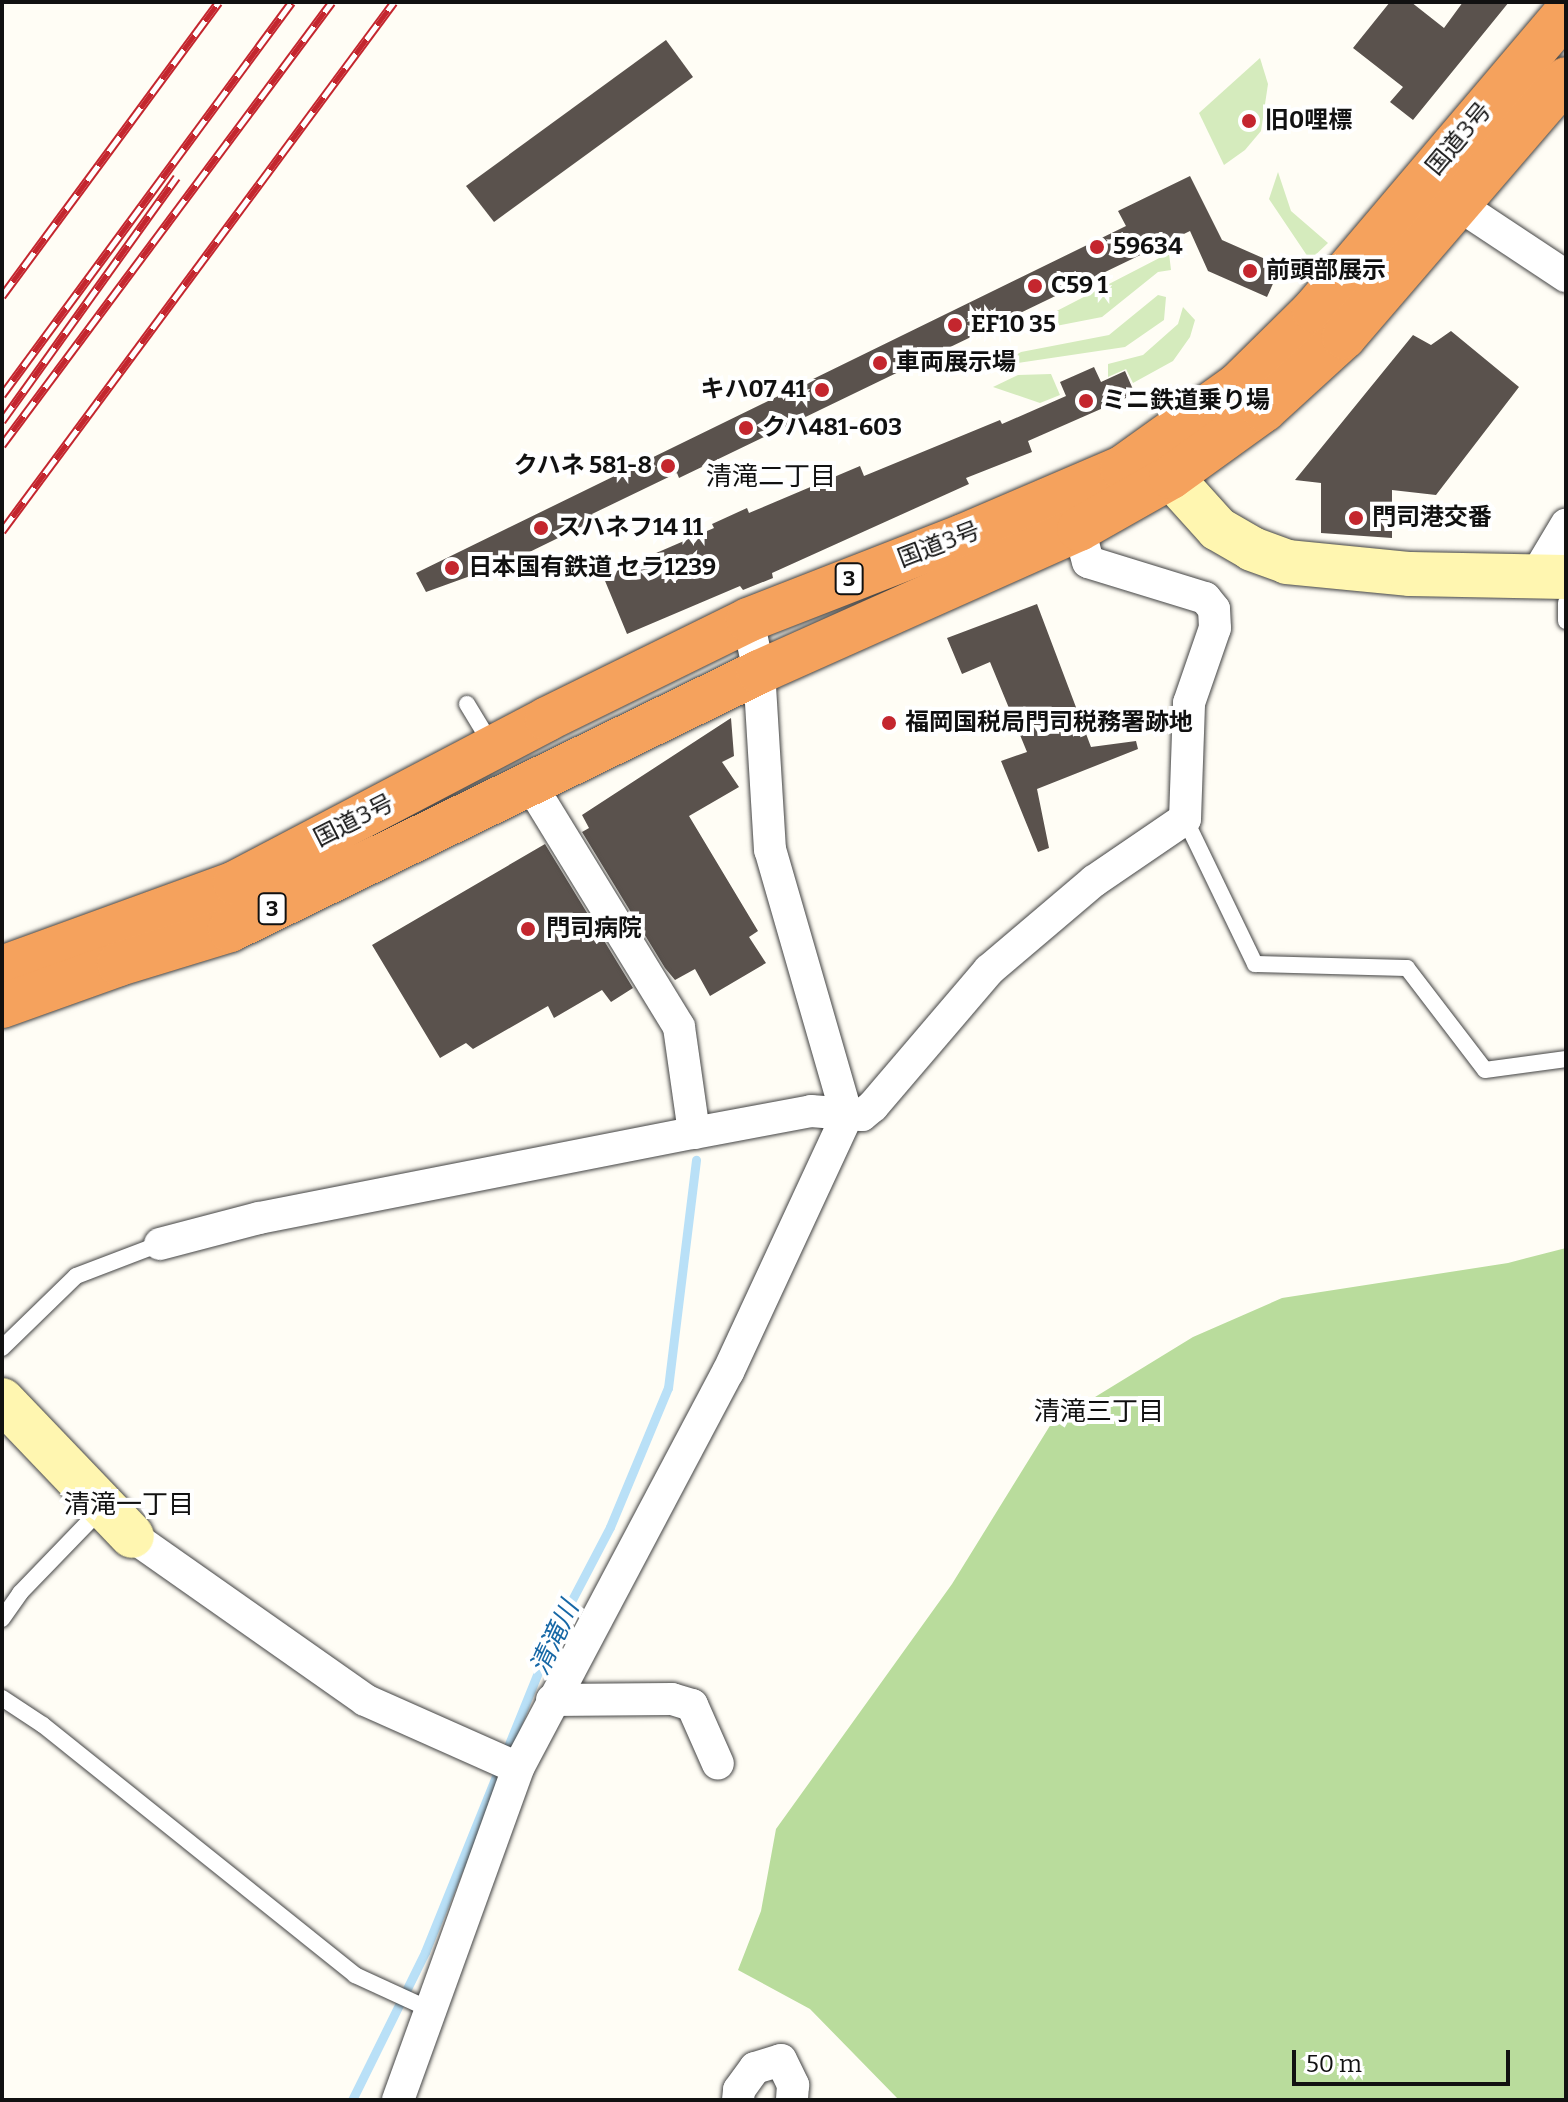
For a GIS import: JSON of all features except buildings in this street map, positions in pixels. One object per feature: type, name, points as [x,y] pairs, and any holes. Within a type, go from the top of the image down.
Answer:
[{"type":"highway","name":"国道3号","points":[[2,1006],[119,964],[230,930],[759,672],[1079,529],[1171,477],[1264,410],[1344,337],[1566,13]]},
{"type":"highway","name":"国道3号","points":[[2,968],[235,883],[748,620],[963,536],[1122,468],[1238,385],[1314,310],[1566,79]]},
{"type":"street","points":[[1440,193],[1566,276]]},
{"type":"street","points":[[1171,477],[1218,529],[1252,549],[1287,562],[1556,586],[1566,525]]},
{"type":"street","points":[[160,1244],[259,1218],[811,1111],[862,1115],[989,970],[1094,881],[1185,819],[1189,703],[1215,628],[1214,609],[1205,598],[1088,562],[1079,529]]},
{"type":"street","points":[[398,2100],[518,1768],[728,1372],[847,1116],[770,850],[759,672],[748,620]]},
{"type":"street","points":[[529,782],[679,1027],[694,1133]]},
{"type":"street","points":[[2,1400],[117,1522],[365,1700],[518,1768]]},
{"type":"street","points":[[552,1700],[672,1699],[692,1705],[718,1764]]},
{"type":"street","points":[[738,2100],[739,2090],[755,2068],[781,2060],[793,2085],[792,2100]]},
{"type":"lane","points":[[1556,586],[1566,621]]},
{"type":"lane","points":[[467,704],[494,748]]},
{"type":"lane","points":[[1185,819],[1255,964],[1407,968],[1485,1070],[1566,1059]]},
{"type":"lane","points":[[2,1348],[76,1276],[160,1244]]},
{"type":"lane","points":[[2,1619],[20,1593],[117,1522]]},
{"type":"lane","points":[[2,1698],[43,1725],[355,1975],[431,2010]]},
{"type":"green space","points":[[1260,58],[1268,84],[1261,131],[1245,150],[1224,165],[1199,113]]},
{"type":"green space","points":[[1278,172],[1291,211],[1328,243],[1310,260],[1269,199]]},
{"type":"green space","points":[[1169,253],[1171,270],[1158,272],[1102,317],[1010,335]]},
{"type":"green space","points":[[1158,295],[1166,297],[1164,320],[1125,347],[997,366],[1021,352],[1109,335]]},
{"type":"green space","points":[[1183,307],[1195,320],[1190,337],[1173,361],[1133,383],[1126,369],[1108,377],[1108,364],[1143,355],[1178,324]]},
{"type":"green space","points":[[1051,374],[1060,395],[1040,403],[993,387],[1018,375]]},
{"type":"green space","points":[[1566,1248],[1566,2100],[899,2100],[810,2009],[738,1970],[761,1911],[776,1829],[952,1584],[1051,1424],[1193,1337],[1282,1298],[1508,1263]]},
{"type":"waterway","name":"清滝川","points":[[352,2100],[425,1952],[552,1638],[610,1527],[668,1388],[696,1160]]},
{"type":"railway","points":[[2,296],[219,2]]},
{"type":"railway","points":[[2,395],[292,2]]},
{"type":"railway","points":[[2,445],[332,2]]},
{"type":"railway","points":[[2,531],[394,2]]},
{"type":"railway","points":[[2,421],[177,177]]},
{"type":"place","name":"旧0哩標","points":[[1249,121]]},
{"type":"place","name":"59634","points":[[1097,247]]},
{"type":"place","name":"前頭部展示","points":[[1250,271]]},
{"type":"place","name":"C59 1","points":[[1035,286]]},
{"type":"place","name":"EF10 35","points":[[955,325]]},
{"type":"place","name":"車両展示場","points":[[880,363]]},
{"type":"place","name":"キハ07 41","points":[[822,390]]},
{"type":"place","name":"ミニ鉄道乗り場","points":[[1086,401]]},
{"type":"place","name":"クハ481-603","points":[[746,428]]},
{"type":"place","name":"クハネ 581-8","points":[[668,466]]},
{"type":"place","name":"門司港交番","points":[[1356,518]]},
{"type":"place","name":"スハネフ14 11","points":[[541,528]]},
{"type":"place","name":"日本国有鉄道 セラ1239","points":[[452,568]]},
{"type":"place","name":"福岡国税局門司税務署跡地","points":[[889,723]]},
{"type":"place","name":"門司病院","points":[[528,929]]},
{"type":"district","name":"清滝二丁目","points":[[771,477]]},
{"type":"district","name":"清滝三丁目","points":[[1099,1412]]},
{"type":"district","name":"清滝一丁目","points":[[129,1505]]}]
